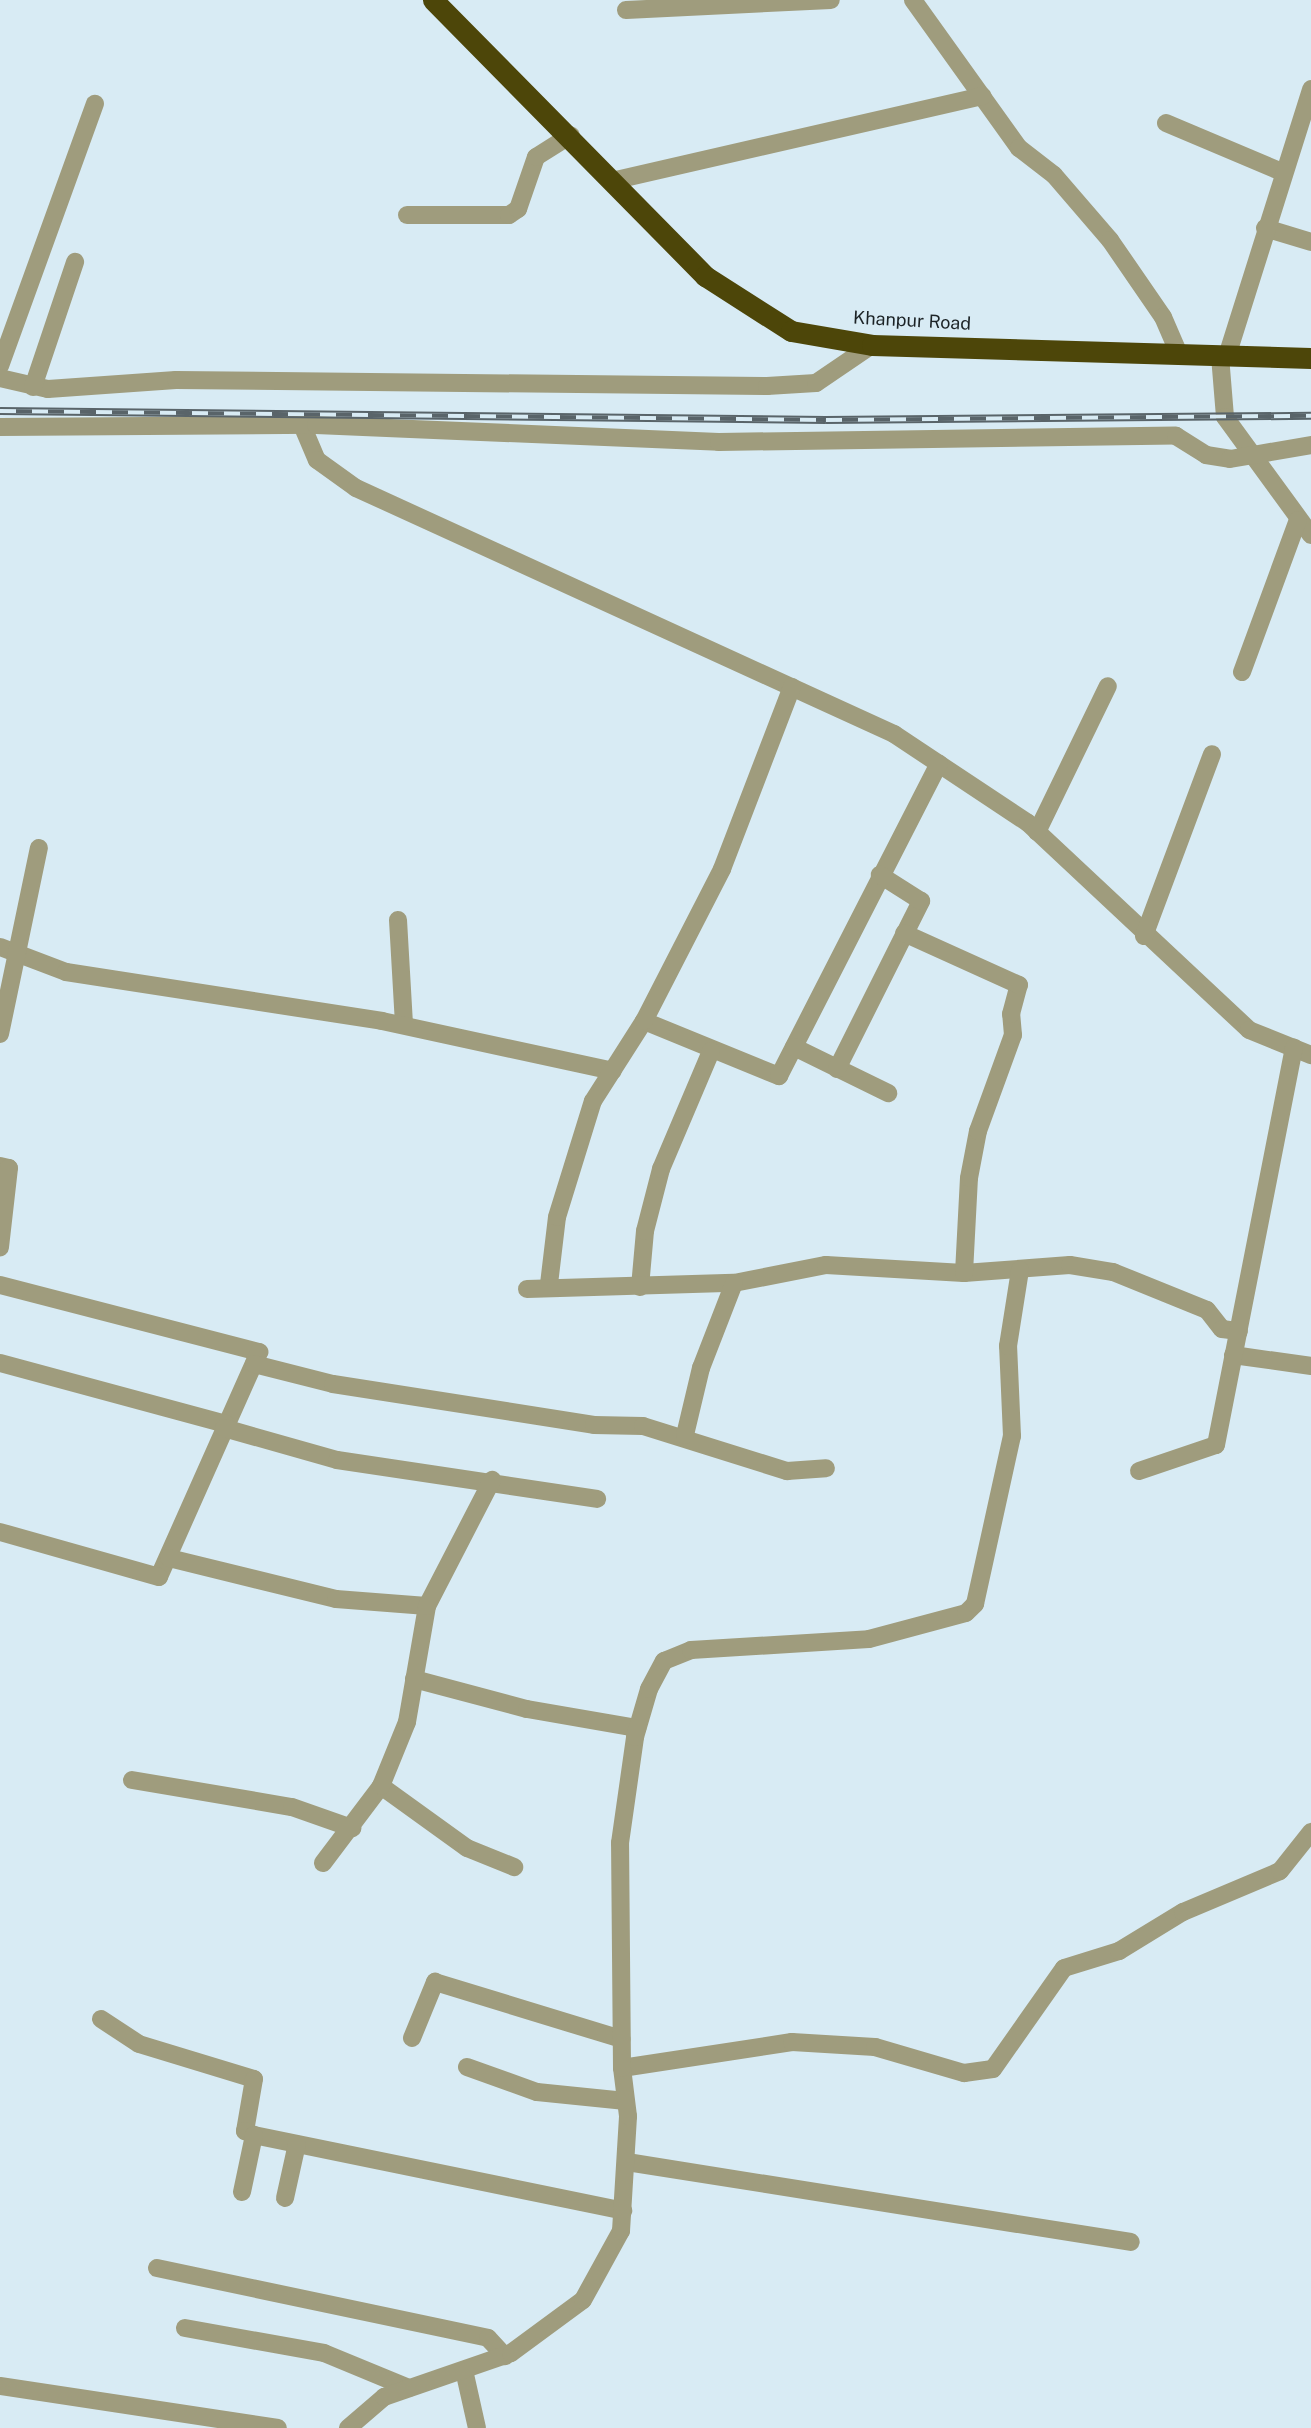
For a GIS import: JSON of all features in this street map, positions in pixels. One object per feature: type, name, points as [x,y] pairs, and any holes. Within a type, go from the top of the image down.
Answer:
[{"type":"highway","name":"Khanpur Road","points":[[433,0],[616,180],[705,276],[791,331],[872,345],[1311,358]]},
{"type":"street","points":[[626,10],[831,0]]},
{"type":"street","points":[[913,0],[1019,148],[1054,175],[1110,240],[1163,317],[1179,354]]},
{"type":"street","points":[[1311,89],[1224,356],[1225,417],[1311,535]]},
{"type":"street","points":[[616,180],[982,96]]},
{"type":"street","points":[[95,104],[1,376],[33,387],[176,380],[767,386],[816,383],[872,345]]},
{"type":"street","points":[[1166,123],[1282,172]]},
{"type":"street","points":[[407,215],[509,215],[519,209],[536,157],[571,135]]},
{"type":"street","points":[[1265,228],[1311,242]]},
{"type":"street","points":[[33,387],[75,262]]},
{"type":"street","points":[[302,425],[317,460],[356,488],[894,734],[1037,832],[1144,936],[1249,1030],[1311,1055]]},
{"type":"street","points":[[0,427],[302,425],[719,442],[1177,436],[1217,458],[1311,445]]},
{"type":"street","points":[[1242,672],[1298,520]]},
{"type":"street","points":[[1037,832],[1108,686]]},
{"type":"street","points":[[549,1284],[573,1159],[593,1101],[644,1021],[722,869],[792,687]]},
{"type":"street","points":[[1144,936],[1212,754]]},
{"type":"street","points":[[644,1021],[772,1078],[779,1076],[939,764]]},
{"type":"street","points":[[0,1034],[8,951],[40,848]]},
{"type":"street","points":[[837,1069],[904,933],[920,894],[880,875]]},
{"type":"street","points":[[398,920],[404,1025]]},
{"type":"street","points":[[904,933],[1019,985],[1011,1014],[1013,1035],[978,1131],[969,1178],[964,1273]]},
{"type":"street","points":[[8,951],[65,972],[404,1025],[613,1071]]},
{"type":"street","points":[[794,1048],[888,1093]]},
{"type":"street","points":[[1139,1471],[1216,1445],[1294,1048]]},
{"type":"street","points":[[640,1287],[645,1231],[661,1170],[711,1051]]},
{"type":"street","points":[[0,1166],[9,1168],[0,1247]]},
{"type":"street","points":[[527,1289],[549,1284],[640,1287],[686,1280],[734,1283],[827,1265],[964,1273],[1070,1265],[1113,1272],[1207,1310],[1222,1329],[1238,1331]]},
{"type":"street","points":[[348,2428],[384,2397],[505,2356],[583,2300],[621,2231],[627,2162],[621,2039],[620,1843],[637,1728],[664,1661],[691,1650],[869,1639],[966,1613],[975,1604],[1012,1436],[1008,1346],[1020,1270]]},
{"type":"street","points":[[685,1434],[701,1368],[734,1283]]},
{"type":"street","points":[[0,1284],[256,1347],[254,1364],[169,1558],[153,1577],[0,1532]]},
{"type":"street","points":[[1233,1355],[1311,1366]]},
{"type":"street","points":[[0,1363],[337,1460],[492,1480],[597,1499]]},
{"type":"street","points":[[254,1364],[333,1384],[685,1434],[787,1471],[826,1468]]},
{"type":"street","points":[[323,1863],[352,1828],[381,1786],[407,1722],[427,1606],[492,1480]]},
{"type":"street","points":[[169,1558],[336,1599],[427,1606]]},
{"type":"street","points":[[414,1679],[527,1709],[637,1728]]},
{"type":"street","points":[[132,1780],[292,1807],[352,1828]]},
{"type":"street","points":[[381,1786],[467,1848],[514,1867]]},
{"type":"street","points":[[622,2068],[792,2042],[875,2048],[964,2073],[993,2068],[1064,1968],[1119,1951],[1183,1912],[1280,1871],[1311,1832]]},
{"type":"street","points":[[412,2038],[435,1982],[621,2039]]},
{"type":"street","points":[[101,2019],[139,2044],[254,2079],[245,2131],[254,2135],[623,2211]]},
{"type":"street","points":[[467,2067],[537,2092],[626,2101]]},
{"type":"street","points":[[242,2192],[254,2135]]},
{"type":"street","points":[[285,2198],[297,2144]]},
{"type":"street","points":[[627,2162],[1131,2242]]},
{"type":"street","points":[[157,2268],[488,2338],[505,2356]]},
{"type":"street","points":[[185,2328],[324,2353],[409,2388]]},
{"type":"street","points":[[464,2370],[477,2428]]},
{"type":"street","points":[[0,2386],[278,2428]]},
{"type":"railway","points":[[0,411],[826,420],[1311,416]]}]
